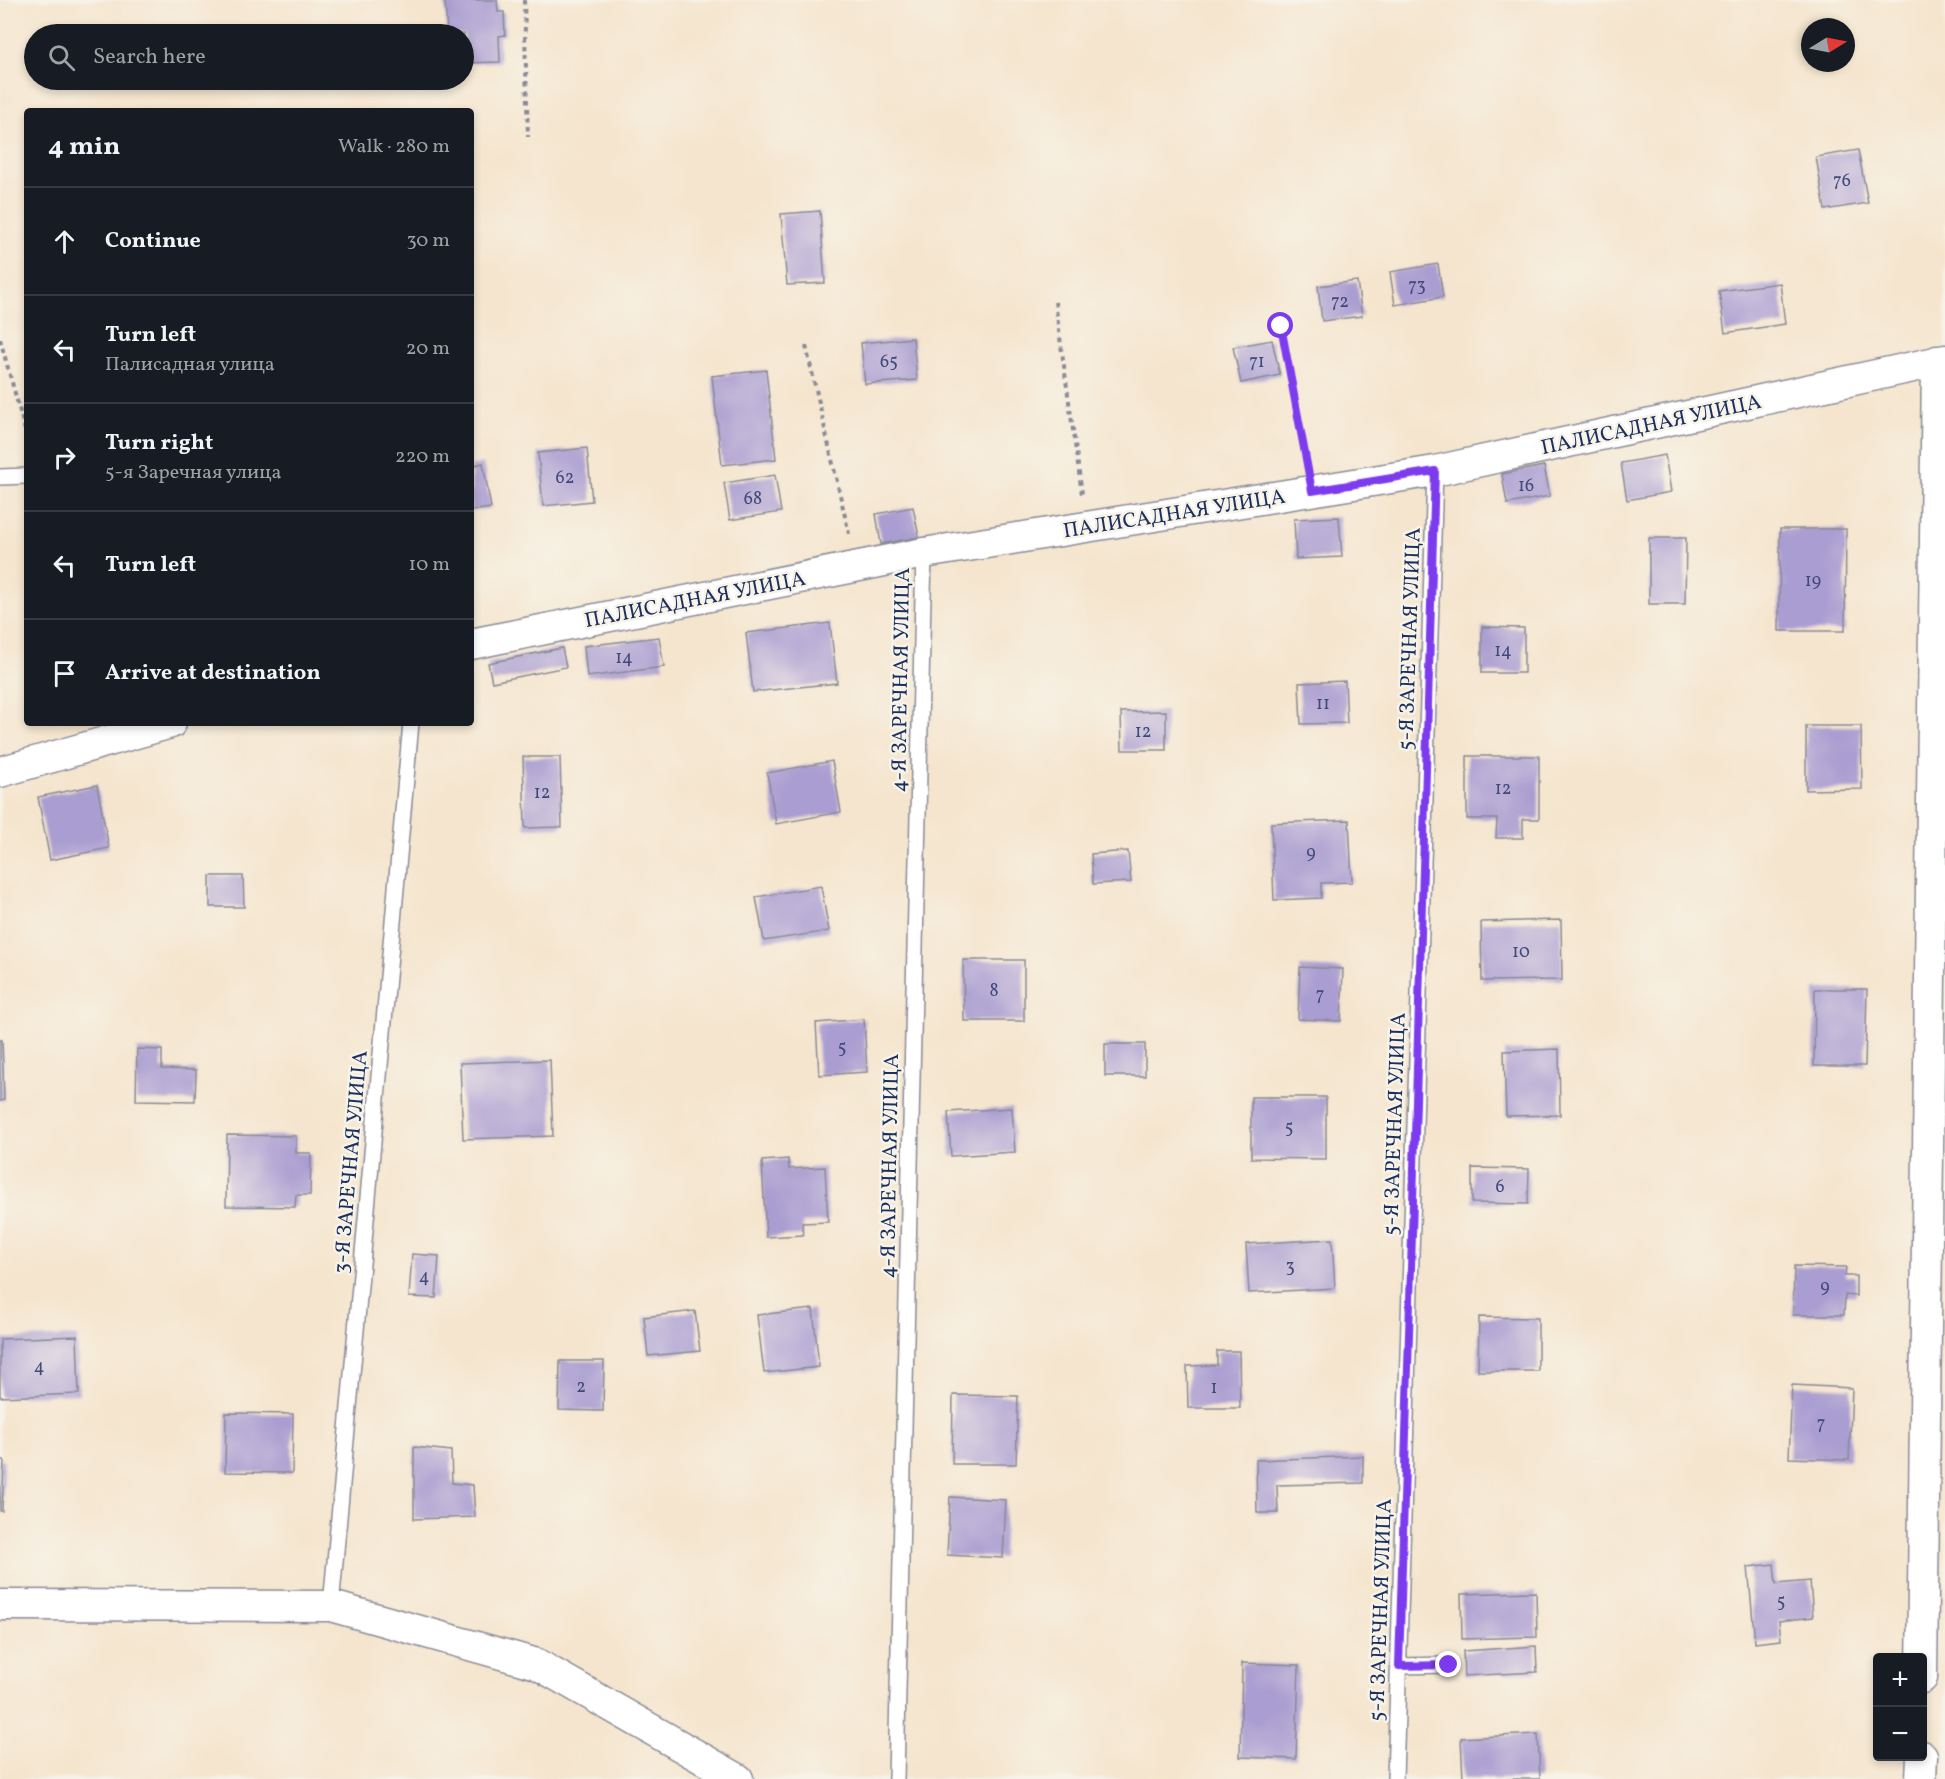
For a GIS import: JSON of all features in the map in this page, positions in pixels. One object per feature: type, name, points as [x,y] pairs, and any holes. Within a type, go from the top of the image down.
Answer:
[{"type":"street","name":"ПАЛИСАДНАЯ УЛИЦА","points":[[474,643],[924,553],[1435,471],[1941,361]]},
{"type":"street","points":[[1923,1653],[1941,361]]},
{"type":"street","points":[[0,772],[161,726]]},
{"type":"street","points":[[0,1605],[331,1605],[537,1664],[738,1779]]},
{"type":"street","points":[[1921,1779],[1922,1761]]},
{"type":"lane","name":"5-Я ЗАРЕЧНАЯ УЛИЦА","points":[[1395,1779],[1435,471]]},
{"type":"lane","points":[[0,477],[24,476]]},
{"type":"lane","name":"4-Я ЗАРЕЧНАЯ УЛИЦА","points":[[896,1779],[924,553]]},
{"type":"lane","name":"3-Я ЗАРЕЧНАЯ УЛИЦА","points":[[331,1605],[411,726]]},
{"type":"lane","points":[[1399,1666],[1449,1665]]},
{"type":"path","points":[[525,0],[528,138]]},
{"type":"path","points":[[1055,302],[1086,527]]},
{"type":"path","points":[[1281,326],[1312,491]]},
{"type":"path","points":[[0,339],[24,427]]},
{"type":"path","points":[[806,346],[857,567]]},
{"type":"building","points":[[445,0],[497,0],[498,12],[504,12],[505,35],[499,36],[500,62],[474,63],[474,24],[446,24]]},
{"type":"building","points":[[1858,150],[1868,203],[1825,210],[1816,157]]},
{"type":"building","points":[[820,211],[825,283],[787,285],[781,214]]},
{"type":"building","points":[[1438,264],[1443,297],[1395,305],[1390,272]]},
{"type":"building","points":[[1357,281],[1362,316],[1322,321],[1318,286]]},
{"type":"building","points":[[1780,283],[1785,324],[1725,333],[1719,291]]},
{"type":"building","points":[[913,338],[917,380],[865,384],[861,343]]},
{"type":"building","points":[[1272,340],[1280,375],[1241,383],[1233,347]]},
{"type":"building","points":[[766,370],[776,459],[722,465],[712,376]]},
{"type":"building","points":[[587,448],[592,501],[543,506],[538,453]]},
{"type":"building","points":[[1665,455],[1671,492],[1627,500],[1621,463]]},
{"type":"building","points":[[483,463],[491,508],[474,511],[474,465]]},
{"type":"building","points":[[1544,466],[1550,496],[1507,504],[1502,474]]},
{"type":"building","points":[[775,475],[781,512],[730,520],[724,483]]},
{"type":"building","points":[[913,507],[919,537],[881,544],[876,514]]},
{"type":"building","points":[[1339,517],[1342,557],[1296,559],[1294,519]]},
{"type":"building","points":[[1780,529],[1846,529],[1845,631],[1779,631]]},
{"type":"building","points":[[1649,538],[1686,538],[1685,604],[1649,604]]},
{"type":"building","points":[[830,623],[837,683],[753,692],[746,633]]},
{"type":"building","points":[[1482,627],[1524,628],[1524,673],[1482,673]]},
{"type":"building","points":[[659,637],[664,667],[587,677],[584,646]]},
{"type":"building","points":[[562,648],[566,667],[492,682],[488,663]]},
{"type":"building","points":[[1345,681],[1347,723],[1301,724],[1299,683]]},
{"type":"building","points":[[1166,711],[1166,750],[1122,750],[1121,712]]},
{"type":"building","points":[[1806,726],[1861,726],[1862,789],[1806,790]]},
{"type":"building","points":[[1467,756],[1539,756],[1539,819],[1523,819],[1523,838],[1496,838],[1497,819],[1467,819]]},
{"type":"building","points":[[523,757],[560,757],[562,827],[525,828]]},
{"type":"building","points":[[832,761],[841,812],[776,824],[767,773]]},
{"type":"building","points":[[97,785],[109,848],[50,860],[38,797]]},
{"type":"building","points":[[1349,820],[1352,882],[1321,883],[1321,898],[1274,900],[1271,823]]},
{"type":"building","points":[[1128,851],[1131,882],[1093,884],[1091,854]]},
{"type":"building","points":[[210,876],[243,876],[244,907],[210,907]]},
{"type":"building","points":[[821,886],[829,931],[764,941],[756,897]]},
{"type":"building","points":[[1561,920],[1562,980],[1482,981],[1481,922]]},
{"type":"building","points":[[963,960],[1024,960],[1024,1021],[964,1021]]},
{"type":"building","points":[[1300,967],[1343,969],[1341,1021],[1298,1019]]},
{"type":"building","points":[[1815,989],[1867,989],[1865,1066],[1814,1066]]},
{"type":"building","points":[[864,1019],[867,1072],[819,1075],[816,1023]]},
{"type":"building","points":[[0,1040],[2,1040],[4,1100],[0,1101]]},
{"type":"building","points":[[1105,1044],[1145,1044],[1145,1076],[1105,1076]]},
{"type":"building","points":[[137,1049],[162,1050],[162,1069],[196,1070],[195,1101],[136,1100]]},
{"type":"building","points":[[1559,1049],[1560,1115],[1506,1116],[1504,1051]]},
{"type":"building","points":[[550,1060],[553,1136],[463,1139],[460,1063]]},
{"type":"building","points":[[1251,1097],[1326,1097],[1326,1159],[1251,1158]]},
{"type":"building","points":[[1012,1108],[1015,1152],[951,1156],[948,1112]]},
{"type":"building","points":[[227,1135],[296,1136],[296,1153],[311,1153],[310,1195],[296,1195],[295,1207],[226,1206]]},
{"type":"building","points":[[788,1159],[789,1169],[825,1167],[828,1222],[802,1223],[803,1235],[766,1237],[762,1161]]},
{"type":"building","points":[[1472,1168],[1529,1169],[1528,1204],[1472,1203]]},
{"type":"building","points":[[1332,1239],[1335,1288],[1249,1293],[1246,1244]]},
{"type":"building","points":[[412,1254],[439,1256],[436,1298],[409,1297]]},
{"type":"building","points":[[1794,1266],[1846,1267],[1845,1276],[1856,1276],[1856,1296],[1845,1295],[1844,1315],[1793,1315]]},
{"type":"building","points":[[813,1309],[819,1367],[764,1373],[757,1315]]},
{"type":"building","points":[[695,1311],[700,1351],[648,1356],[644,1317]]},
{"type":"building","points":[[1479,1317],[1538,1318],[1538,1371],[1478,1371]]},
{"type":"building","points":[[77,1336],[79,1394],[0,1397],[0,1339]]},
{"type":"building","points":[[1217,1351],[1239,1351],[1240,1408],[1188,1408],[1187,1366],[1217,1365]]},
{"type":"building","points":[[560,1361],[604,1361],[603,1411],[559,1410]]},
{"type":"building","points":[[1792,1385],[1852,1388],[1849,1460],[1789,1458]]},
{"type":"building","points":[[953,1395],[1018,1396],[1016,1464],[952,1464]]},
{"type":"building","points":[[226,1413],[293,1414],[292,1473],[225,1472]]},
{"type":"building","points":[[414,1447],[451,1451],[452,1483],[473,1485],[475,1517],[414,1519]]},
{"type":"building","points":[[1363,1456],[1363,1483],[1277,1485],[1278,1513],[1257,1513],[1256,1460]]},
{"type":"building","points":[[0,1460],[4,1460],[2,1511],[0,1511]]},
{"type":"building","points":[[950,1497],[1006,1500],[1003,1558],[947,1555]]},
{"type":"building","points":[[1774,1564],[1776,1584],[1810,1581],[1813,1617],[1779,1621],[1781,1640],[1755,1643],[1748,1567]]},
{"type":"building","points":[[1536,1592],[1537,1637],[1462,1639],[1461,1594]]},
{"type":"building","points":[[1536,1646],[1537,1672],[1464,1676],[1463,1651]]},
{"type":"building","points":[[1242,1663],[1299,1665],[1296,1759],[1240,1757]]},
{"type":"building","points":[[1538,1734],[1540,1779],[1463,1779],[1461,1738]]},
{"type":"route","points":[[1281,326],[1312,491],[1435,471],[1399,1666],[1449,1665]]}]
